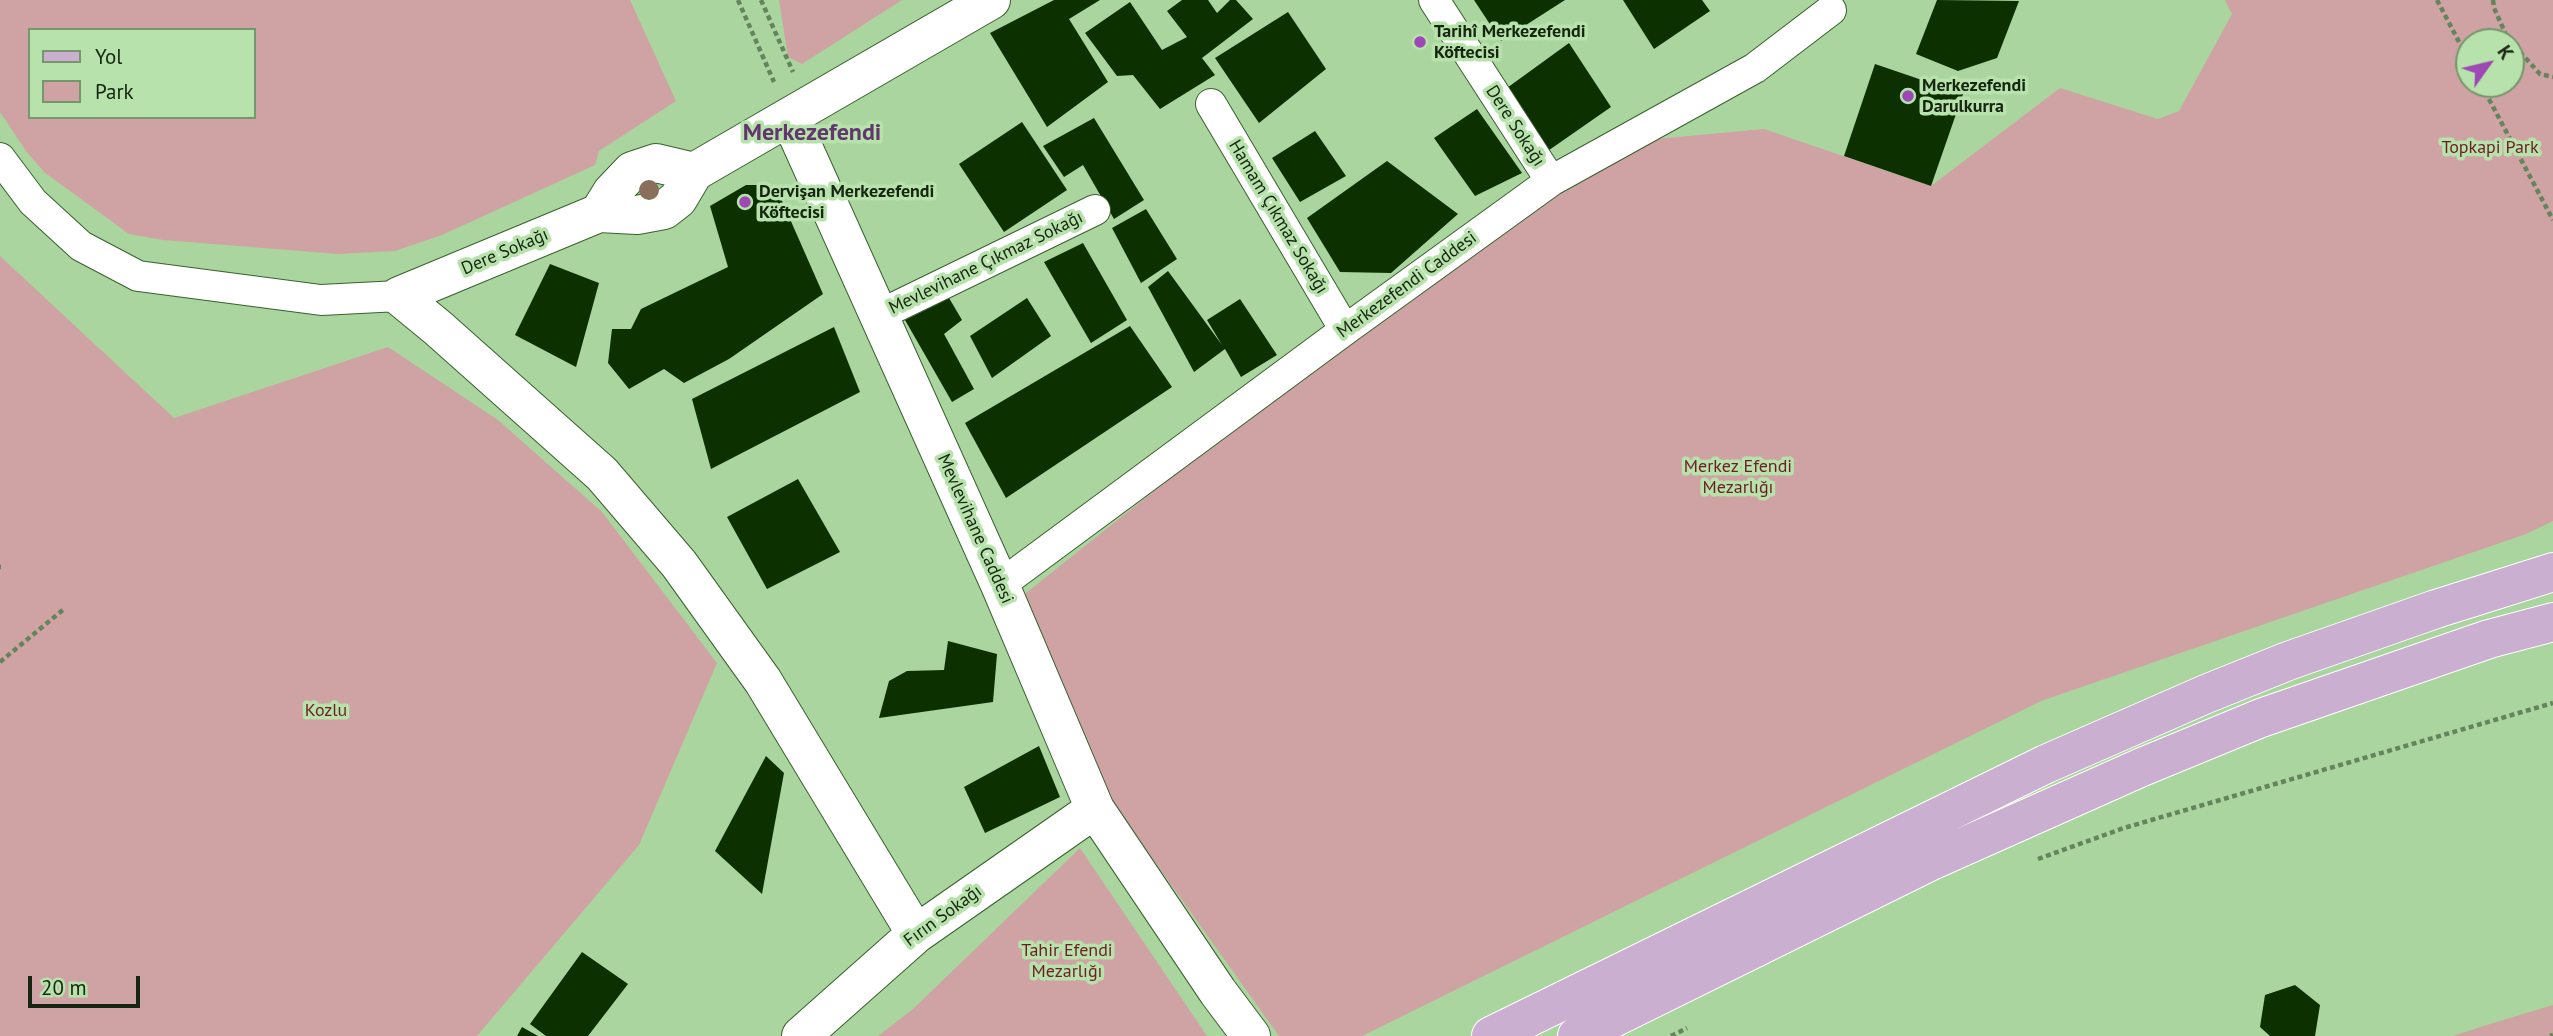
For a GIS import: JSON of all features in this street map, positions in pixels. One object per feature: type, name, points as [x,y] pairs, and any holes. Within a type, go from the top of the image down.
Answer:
[{"type":"main road","points":[[1491,1036],[2046,764],[2206,694],[2325,648],[2553,572]]},
{"type":"main road","points":[[1577,1036],[1929,862],[2154,762],[2273,713],[2489,639],[2553,622]]},
{"type":"street","points":[[790,118],[991,0]]},
{"type":"street","name":"Dere Sokağı","points":[[1434,0],[1551,181]]},
{"type":"street","name":"Merkezefendi Caddesi","points":[[1000,585],[1551,181],[1755,68],[1831,10]]},
{"type":"street","name":"Hamam Çıkmaz Sokağı","points":[[1211,104],[1345,330]]},
{"type":"street","name":"Dere Sokağı","points":[[0,158],[33,202],[81,246],[138,276],[321,300],[399,296],[599,213],[637,215],[664,210],[678,199],[694,172],[790,118]]},
{"type":"street","name":"Mevlevihane Caddesi","points":[[790,118],[1000,585],[1095,809],[1218,992],[1251,1036]]},
{"type":"street","name":"Mevlevihane Çıkmaz Sokağı","points":[[877,316],[1096,210]]},
{"type":"street","points":[[399,296],[602,474],[679,564],[763,681],[916,934]]},
{"type":"street","name":"Fırın Sokağı","points":[[801,1036],[916,934],[1095,809]]},
{"type":"path","points":[[738,0],[790,118]]},
{"type":"path","points":[[761,0],[793,69],[790,118]]},
{"type":"path","points":[[2437,0],[2455,34]]},
{"type":"path","points":[[2493,0],[2508,39],[2540,74],[2553,77]]},
{"type":"path","points":[[2488,98],[2553,220]]},
{"type":"path","points":[[0,663],[64,610]]},
{"type":"path","points":[[2030,862],[2124,828],[2553,703]]},
{"type":"path","points":[[1671,1036],[1696,1024]]},
{"type":"green space","points":[[0,0],[630,0],[676,101],[599,151],[595,165],[442,235],[395,251],[338,254],[163,240],[129,234],[44,172],[0,112]]},
{"type":"green space","points":[[779,0],[902,0],[802,64],[788,57]]},
{"type":"green space","name":"Merkez Efendi Mezarlığı","points":[[2225,0],[2553,0],[2553,521],[2526,534],[2041,701],[1362,1036],[1279,1036],[1115,806],[1021,597],[1298,376],[1562,192],[1656,139],[1764,129],[1931,186],[2060,88],[2158,119],[2179,111],[2232,14]]},
{"type":"green space","name":"Kozlu","points":[[0,256],[174,418],[388,347],[498,420],[602,512],[717,663],[639,845],[477,1036],[0,1036]]},
{"type":"green space","name":"Tahir Efendi Mezarlığı","points":[[1080,848],[1207,1036],[878,1036],[913,1009]]},
{"type":"green space","points":[[2553,1005],[2553,1036],[2453,1036],[2490,1024]]},
{"type":"building","points":[[1054,0],[1100,0],[1069,19],[1108,82],[1047,127],[990,33]]},
{"type":"building","points":[[1182,0],[1208,0],[1217,13],[1230,0],[1236,0],[1253,19],[1202,58],[1215,75],[1160,109],[1133,75],[1117,76],[1085,33],[1130,2],[1162,50],[1187,37],[1167,11]]},
{"type":"building","points":[[1474,0],[1565,0],[1501,41]]},
{"type":"building","points":[[1623,0],[1702,0],[1710,11],[1654,49]]},
{"type":"building","points":[[1937,0],[2019,1],[1997,58],[1958,71],[1916,54]]},
{"type":"building","points":[[1288,12],[1326,69],[1259,123],[1215,58]]},
{"type":"building","points":[[1569,43],[1611,107],[1542,155],[1500,93]]},
{"type":"building","points":[[1875,64],[1963,94],[1931,186],[1844,156]]},
{"type":"building","points":[[1477,109],[1522,173],[1475,196],[1434,138]]},
{"type":"building","points":[[1094,118],[1144,200],[1114,219],[1083,165],[1064,177],[1043,146]]},
{"type":"building","points":[[1022,122],[1067,190],[1004,232],[959,164]]},
{"type":"building","points":[[1315,131],[1346,176],[1300,202],[1272,158]]},
{"type":"building","points":[[1387,161],[1458,214],[1391,273],[1340,272],[1307,218]]},
{"type":"building","points":[[746,185],[775,185],[823,294],[729,359],[684,383],[664,369],[629,389],[608,363],[612,329],[631,329],[641,309],[728,267],[710,206]]},
{"type":"building","points":[[1146,209],[1177,259],[1141,283],[1112,228]]},
{"type":"building","points":[[1083,243],[1127,320],[1091,343],[1044,262]]},
{"type":"building","points":[[550,264],[599,283],[576,367],[515,335]]},
{"type":"building","points":[[1168,271],[1222,345],[1207,320],[1240,299],[1277,355],[1241,377],[1225,349],[1194,372],[1148,287]]},
{"type":"building","points":[[949,298],[962,320],[944,334],[974,389],[952,402],[905,320]]},
{"type":"building","points":[[1027,298],[1051,336],[992,378],[970,336]]},
{"type":"building","points":[[1130,326],[1172,387],[1006,498],[965,423]]},
{"type":"building","points":[[834,327],[860,392],[711,469],[692,399]]},
{"type":"building","points":[[798,479],[840,552],[767,589],[727,517]]},
{"type":"building","points":[[948,641],[997,654],[993,702],[879,718],[889,681],[907,671],[944,670]]},
{"type":"building","points":[[1039,746],[1060,797],[985,833],[964,787]]},
{"type":"building","points":[[766,756],[784,773],[762,894],[715,851]]},
{"type":"building","points":[[582,952],[628,984],[588,1036],[546,1036],[530,1024]]},
{"type":"building","points":[[2295,985],[2320,1005],[2315,1036],[2270,1036],[2260,1027],[2265,995]]},
{"type":"building","points":[[522,1027],[538,1036],[517,1036]]},
{"type":"place","name":"Tarihî Merkezefendi Köftecisi","points":[[1420,42]]},
{"type":"place","name":"Merkezefendi Darulkurra","points":[[1908,96]]},
{"type":"place","name":"Dervişan Merkezefendi Köftecisi","points":[[745,202]]},
{"type":"district","name":"Merkezefendi","points":[[812,133]]},
{"type":"park label","name":"Topkapi Park","points":[[2490,148]]}]
